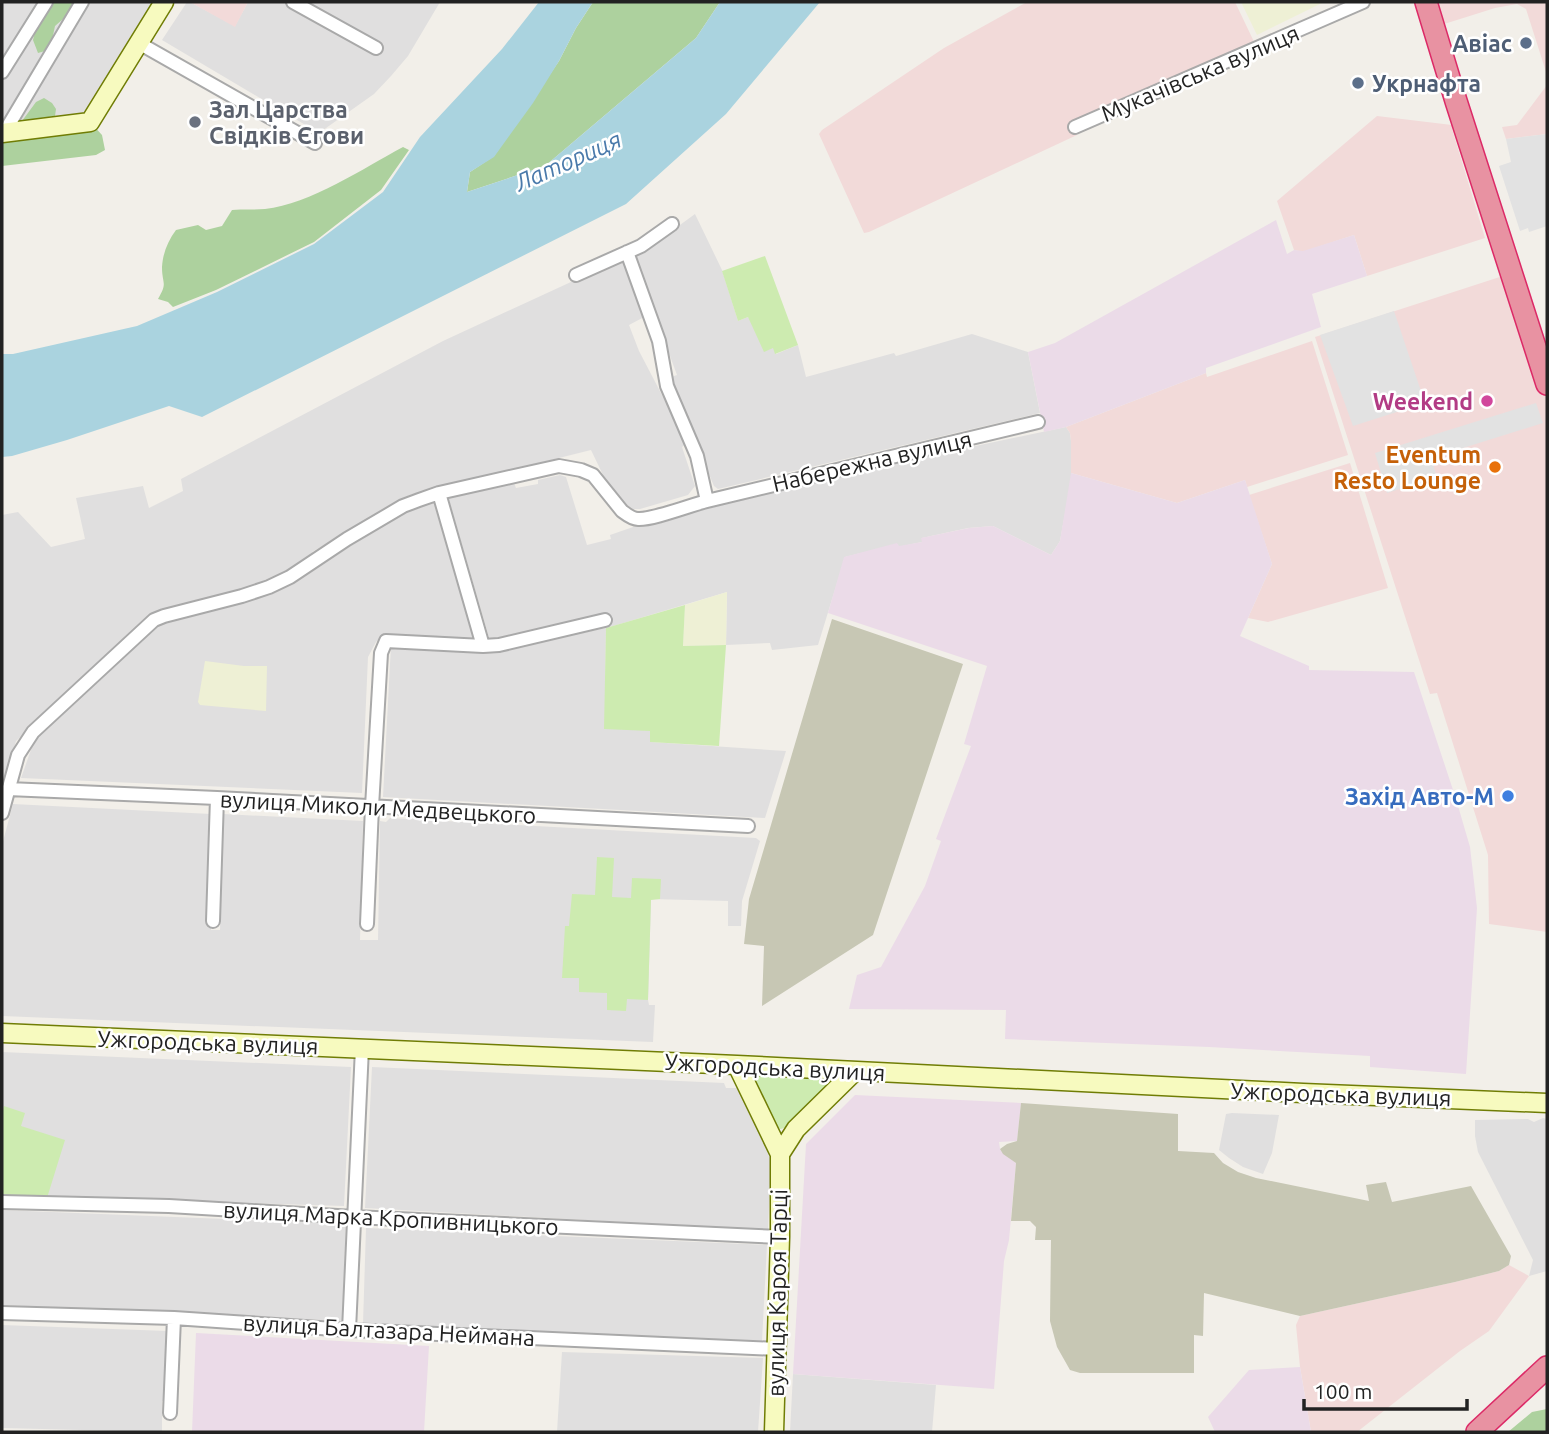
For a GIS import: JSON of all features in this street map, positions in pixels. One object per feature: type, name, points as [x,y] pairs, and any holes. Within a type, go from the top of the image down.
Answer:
[{"type":"highway","points":[[1426,2],[1547,384]]},
{"type":"highway","points":[[1477,1432],[1547,1367]]},
{"type":"main road","points":[[3,133],[90,122],[164,2]]},
{"type":"main road","name":"Ужгородська вулиця","points":[[2,1033],[1547,1103]]},
{"type":"main road","name":"вулиця Кароя Тарці","points":[[737,1065],[780,1154],[774,1432]]},
{"type":"main road","points":[[780,1154],[796,1129],[855,1071]]},
{"type":"street","points":[[2,72],[46,2]]},
{"type":"street","points":[[3,133],[82,2]]},
{"type":"street","points":[[293,2],[376,48]]},
{"type":"street","name":"Мукачівська вулиця","points":[[1075,127],[1363,2]]},
{"type":"street","points":[[137,42],[315,143]]},
{"type":"street","points":[[576,275],[641,246],[672,224]]},
{"type":"street","points":[[627,252],[659,341],[667,386],[697,456],[706,500]]},
{"type":"street","name":"Набережна вулиця","points":[[2,813],[18,755],[33,732],[154,620],[242,596],[290,578],[347,539],[403,506],[439,493],[559,466],[593,475],[622,511],[638,519],[706,500],[1038,422]]},
{"type":"street","points":[[439,493],[483,646]]},
{"type":"street","points":[[367,924],[381,653],[386,641],[499,645],[606,620]]},
{"type":"street","name":"вулиця Миколи Медвецького","points":[[8,789],[748,826]]},
{"type":"street","points":[[214,921],[217,798]]},
{"type":"street","points":[[349,1330],[362,1048]]},
{"type":"street","name":"вулиця Марка Кропивницького","points":[[2,1202],[169,1206],[780,1237]]},
{"type":"street","name":"вулиця Балтазара Неймана","points":[[2,1313],[174,1318],[349,1330],[777,1349]]},
{"type":"street","points":[[170,1413],[174,1318]]},
{"type":"shaded area","points":[[2,2],[156,2],[86,111],[79,117],[2,126]]},
{"type":"shaded area","points":[[187,2],[235,26],[248,2],[285,2],[378,55],[383,45],[305,2],[440,2],[408,56],[391,76],[374,94],[319,133],[162,40]]},
{"type":"shaded area","points":[[190,2],[248,2],[235,27]]},
{"type":"shaded area","points":[[1027,2],[1235,2],[1257,48],[1075,127],[1077,135],[864,233],[819,134],[944,48]]},
{"type":"shaded area","points":[[1241,2],[1324,2],[1257,35]]},
{"type":"shaded area","points":[[1434,2],[1547,2],[1547,75],[1526,9],[1517,4],[1495,8],[1441,25]]},
{"type":"shaded area","points":[[1547,85],[1547,134],[1506,139],[1502,127],[1517,125]]},
{"type":"shaded area","points":[[1377,116],[1452,125],[1485,238],[1367,276],[1354,235],[1303,252],[1294,250],[1277,201]]},
{"type":"shaded area","points":[[1547,134],[1547,226],[1529,232],[1528,228],[1520,231],[1499,166],[1511,162],[1506,139]]},
{"type":"shaded area","points":[[695,214],[722,270],[738,321],[748,317],[776,354],[798,345],[806,377],[894,353],[896,356],[972,334],[1028,352],[1040,413],[718,489],[714,486],[668,378],[677,375],[632,253],[658,241]]},
{"type":"shaded area","points":[[1276,220],[1287,254],[1354,235],[1367,276],[1312,294],[1321,327],[1206,368],[1206,373],[1066,427],[1044,432],[1028,352],[1055,343]]},
{"type":"shaded area","points":[[623,258],[646,316],[629,325],[639,351],[687,443],[682,447],[695,486],[688,495],[633,509],[623,503],[604,477],[591,450],[410,495],[312,552],[314,557],[288,571],[266,581],[154,614],[16,741],[2,794],[2,515],[18,512],[51,547],[85,539],[76,498],[143,486],[149,508],[183,491],[181,479],[443,341]]},
{"type":"shaded area","points":[[1512,273],[1547,384],[1547,932],[1489,924],[1488,855],[1437,693],[1430,694],[1315,337]]},
{"type":"shaded area","points":[[1394,311],[1425,403],[1353,426],[1320,335]]},
{"type":"shaded area","points":[[1312,341],[1348,455],[1247,487],[1245,480],[1177,503],[1071,473],[1071,441],[1066,427],[1206,373],[1207,377]]},
{"type":"shaded area","points":[[1536,403],[1543,423],[1431,458],[1437,477],[1387,493],[1375,453]]},
{"type":"shaded area","points":[[1066,427],[1071,441],[1071,481],[1060,541],[1051,555],[993,526],[968,528],[922,538],[922,542],[898,547],[898,544],[845,557],[818,645],[772,650],[770,643],[726,645],[727,592],[610,627],[606,615],[490,641],[448,497],[514,483],[516,488],[538,484],[538,480],[560,475],[566,477],[587,545],[611,539],[610,535],[636,526],[923,457]]},
{"type":"shaded area","points":[[1350,463],[1388,588],[1268,622],[1248,618],[1272,564],[1249,495]]},
{"type":"shaded area","points":[[1071,473],[1177,503],[1245,480],[1272,564],[1240,636],[1309,666],[1309,670],[1414,672],[1470,847],[1477,908],[1466,1074],[1370,1067],[1370,1056],[1005,1039],[1006,1010],[849,1009],[857,975],[881,967],[925,886],[941,841],[936,839],[971,746],[964,744],[987,666],[828,613],[844,557],[897,543],[899,546],[922,542],[921,538],[969,528],[993,526],[1051,555],[1060,541]]},
{"type":"shaded area","points":[[434,503],[474,641],[390,634],[382,636],[376,642],[368,657],[362,793],[21,778],[33,744],[42,729],[160,623],[260,598],[293,582],[412,508]]},
{"type":"shaded area","points":[[727,592],[726,645],[683,646],[685,605]]},
{"type":"shaded area","points":[[832,619],[963,664],[873,935],[762,1006],[764,946],[744,944],[749,899]]},
{"type":"shaded area","points":[[606,628],[605,709],[650,731],[651,742],[786,751],[765,818],[383,797],[391,645],[509,648]]},
{"type":"shaded area","points":[[205,661],[267,666],[266,711],[200,705],[198,702]]},
{"type":"shaded area","points":[[13,804],[211,814],[211,930],[220,930],[223,814],[363,821],[360,940],[378,940],[380,821],[386,822],[390,818],[756,838],[760,841],[742,901],[741,926],[728,926],[728,901],[651,899],[648,1000],[649,1005],[655,1005],[653,1042],[2,1016],[2,845]]},
{"type":"shaded area","points":[[2,1052],[351,1067],[344,1206],[2,1196]]},
{"type":"shaded area","points":[[372,1067],[724,1083],[726,1088],[740,1088],[771,1158],[768,1230],[365,1208]]},
{"type":"shaded area","points":[[855,1095],[1021,1103],[1017,1141],[999,1142],[1003,1153],[1016,1163],[1009,1240],[1004,1261],[994,1389],[793,1374],[806,1144]]},
{"type":"shaded area","points":[[1021,1103],[1178,1114],[1178,1151],[1214,1153],[1223,1163],[1238,1172],[1256,1178],[1369,1201],[1366,1185],[1386,1182],[1392,1202],[1471,1186],[1511,1256],[1509,1265],[1499,1271],[1455,1282],[1300,1316],[1204,1293],[1203,1336],[1194,1335],[1194,1373],[1080,1373],[1070,1370],[1057,1347],[1050,1321],[1051,1240],[1035,1240],[1036,1227],[1030,1221],[1011,1221],[1016,1163],[1000,1149],[1017,1141]]},
{"type":"shaded area","points":[[1226,1114],[1279,1115],[1272,1153],[1263,1174],[1243,1167],[1219,1150]]},
{"type":"shaded area","points":[[1528,1119],[1534,1122],[1547,1119],[1547,1271],[1529,1276],[1533,1260],[1478,1152],[1475,1120]]},
{"type":"shaded area","points":[[2,1210],[346,1224],[342,1321],[2,1305]]},
{"type":"shaded area","points":[[366,1228],[767,1245],[762,1341],[363,1324]]},
{"type":"shaded area","points":[[1509,1265],[1529,1276],[1489,1331],[1357,1432],[1311,1432],[1296,1325],[1300,1316],[1455,1282],[1499,1271]]},
{"type":"shaded area","points":[[2,1325],[168,1331],[166,1401],[162,1401],[162,1432],[2,1428]]},
{"type":"shaded area","points":[[196,1333],[429,1346],[424,1432],[192,1432]]},
{"type":"shaded area","points":[[562,1352],[763,1358],[758,1432],[557,1432]]},
{"type":"shaded area","points":[[1300,1367],[1311,1432],[1215,1432],[1208,1417],[1249,1370]]},
{"type":"shaded area","points":[[793,1374],[936,1385],[932,1432],[790,1432]]},
{"type":"green space","points":[[54,2],[73,4],[70,13],[55,26],[51,45],[38,53],[33,40],[37,24]]},
{"type":"green space","points":[[593,2],[720,2],[696,38],[545,166],[467,192],[470,172],[494,156],[559,61]]},
{"type":"green space","points":[[44,98],[56,109],[55,116],[22,121],[36,102]]},
{"type":"green space","points":[[90,122],[102,135],[105,150],[96,155],[2,166],[2,133]]},
{"type":"green space","points":[[403,147],[409,150],[381,190],[314,242],[216,290],[173,307],[158,299],[164,286],[163,256],[176,230],[198,225],[206,230],[222,226],[232,210],[265,209],[300,200],[336,184]]},
{"type":"green space","points":[[765,256],[798,345],[775,354],[773,348],[764,352],[748,317],[738,321],[722,271]]},
{"type":"green space","points":[[685,605],[683,646],[726,645],[719,746],[650,742],[650,731],[604,729],[606,628]]},
{"type":"green space","points":[[597,857],[614,858],[612,897],[631,898],[632,878],[661,879],[660,899],[651,900],[648,1000],[627,999],[626,1011],[607,1010],[607,993],[579,992],[579,978],[562,978],[565,926],[569,926],[572,894],[595,895]]},
{"type":"green space","points":[[758,1074],[820,1078],[825,1082],[824,1093],[786,1127],[776,1128],[751,1080]]},
{"type":"green space","points":[[4,1106],[25,1113],[21,1126],[65,1140],[47,1198],[2,1196]]},
{"type":"green space","points":[[1547,1409],[1547,1432],[1508,1432],[1532,1412]]},
{"type":"water","name":"Латориця","points":[[539,2],[593,2],[533,103],[494,157],[470,172],[467,192],[545,166],[696,38],[720,2],[820,2],[726,114],[626,204],[202,417],[169,406],[67,440],[2,457],[2,354],[13,354],[137,326],[217,292],[314,244],[383,192],[420,137],[502,49]]},
{"type":"place","name":"Авіас","points":[[1526,43]]},
{"type":"place","name":"Укрнафта","points":[[1358,83]]},
{"type":"place","name":"Зал Царства Свідків Єгови","points":[[195,122]]},
{"type":"place","name":"Weekend","points":[[1487,401]]},
{"type":"place","name":"Eventum Resto Lounge","points":[[1495,467]]},
{"type":"place","name":"Захід Авто-М","points":[[1508,796]]}]
